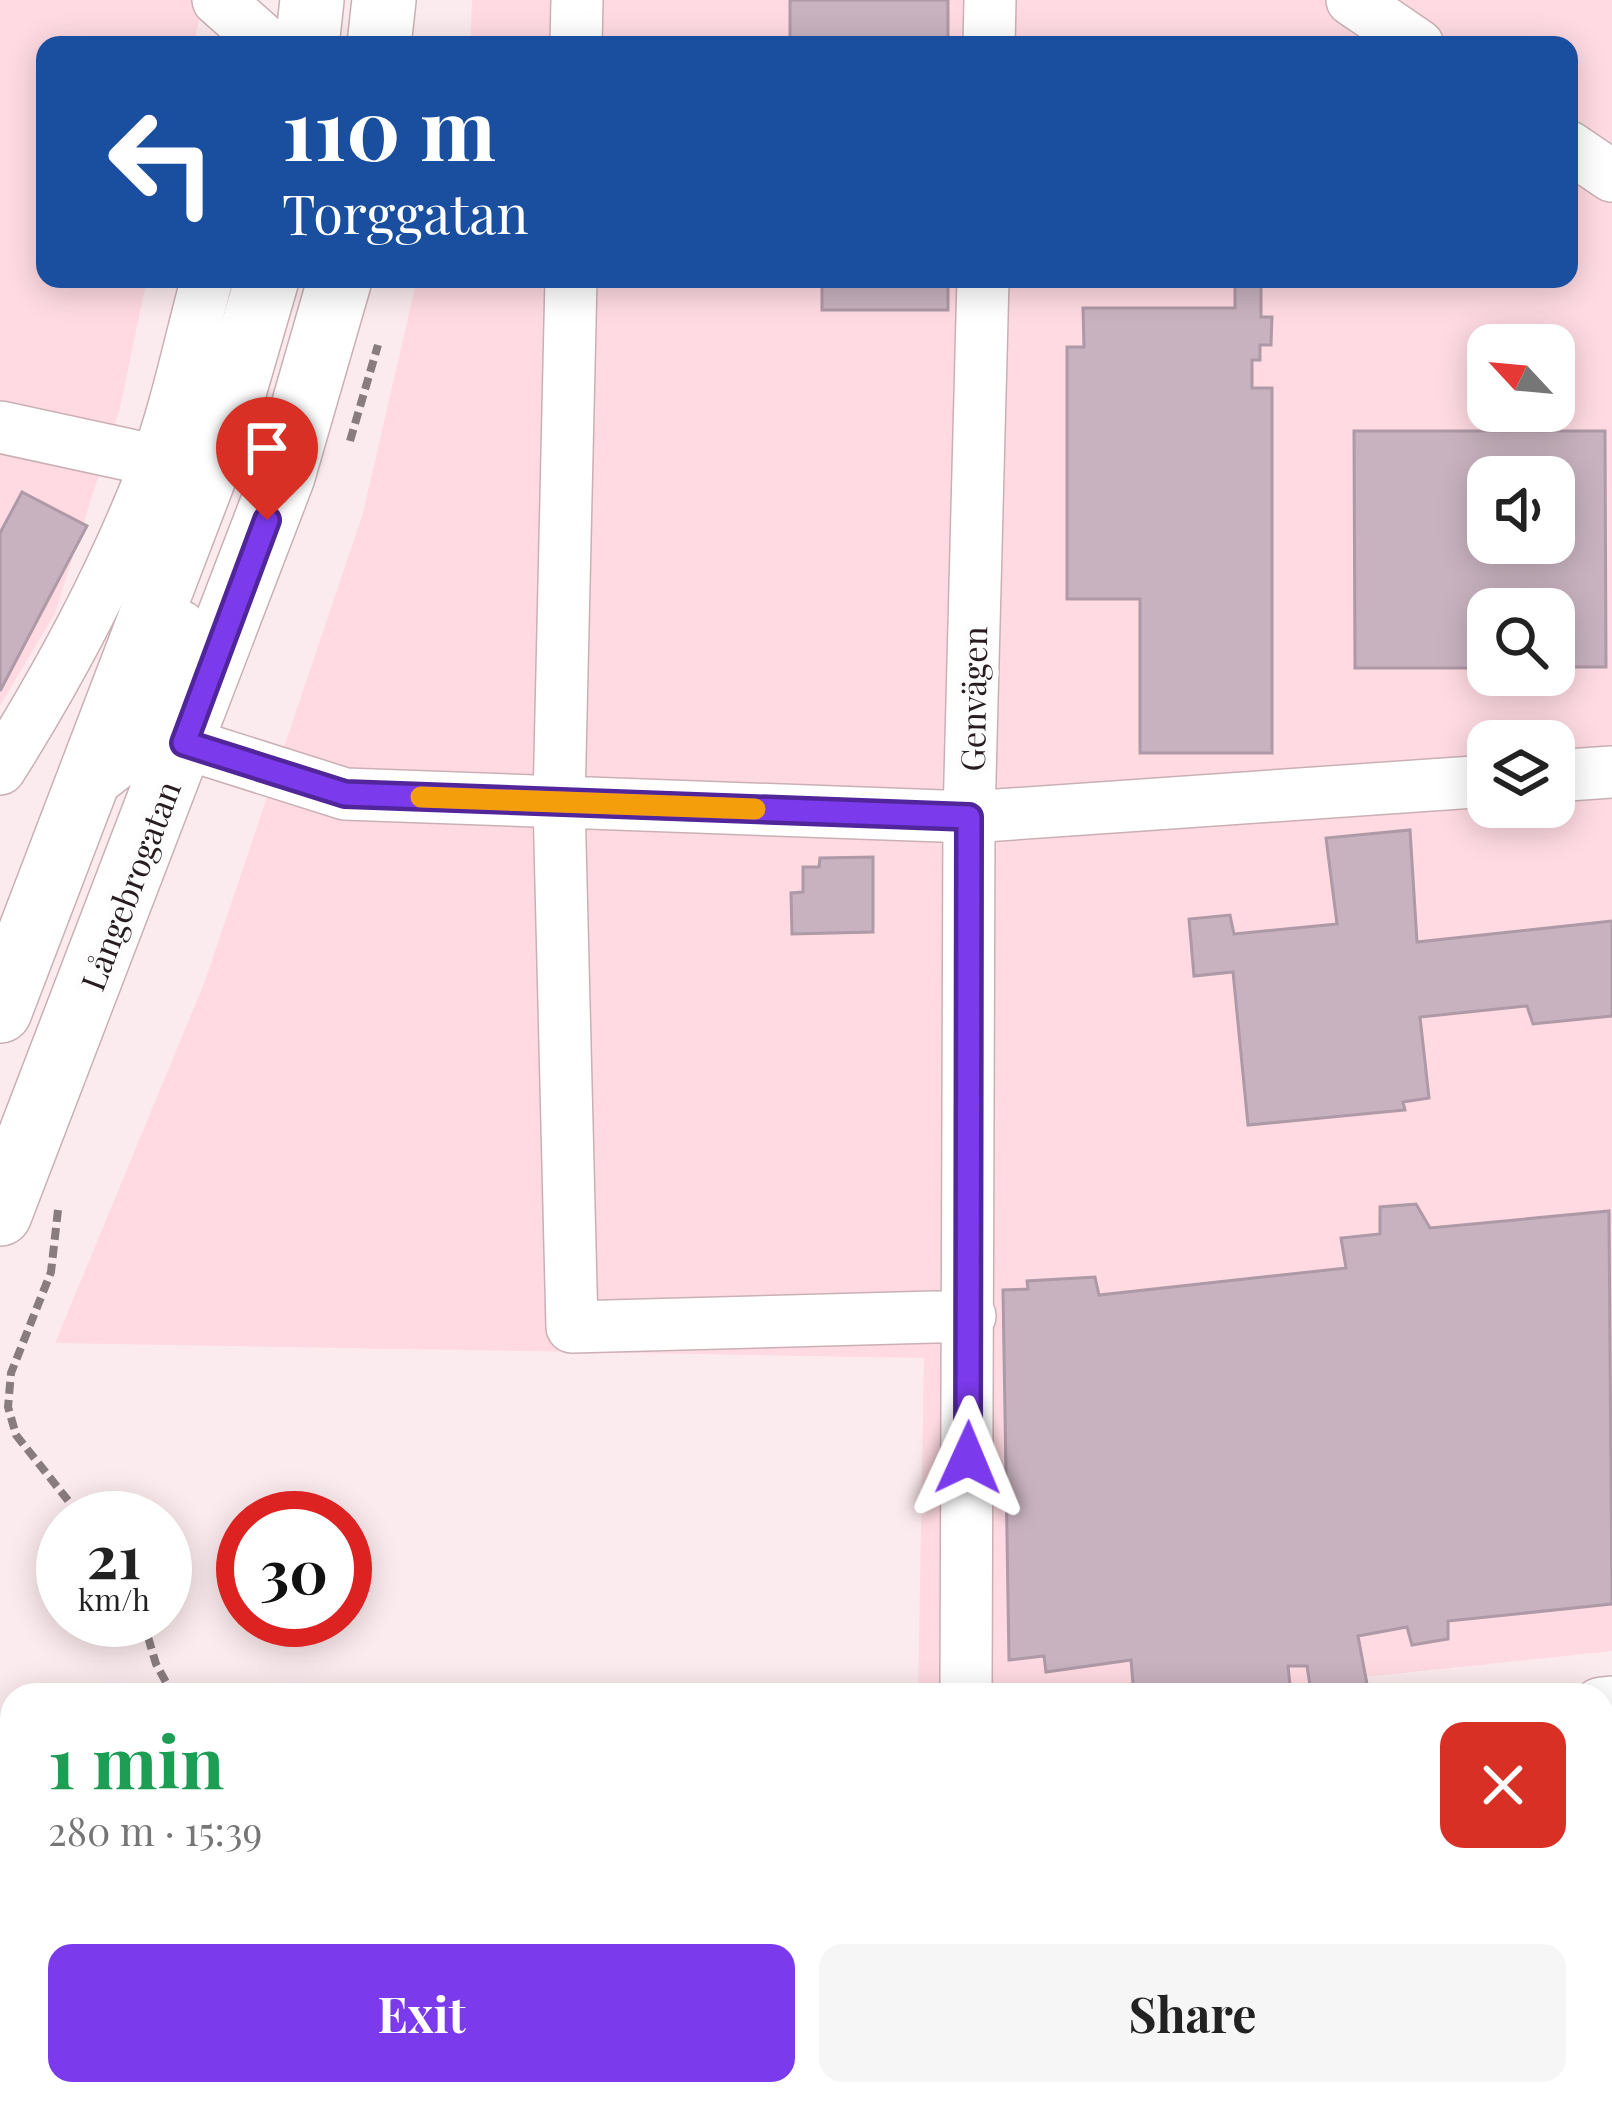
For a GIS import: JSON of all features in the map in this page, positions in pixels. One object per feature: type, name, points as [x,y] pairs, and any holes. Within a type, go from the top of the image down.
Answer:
[{"type":"main road","points":[[308,36],[312,0]]},
{"type":"main road","points":[[380,36],[384,0]]},
{"type":"main road","points":[[0,1011],[250,347],[265,288]]},
{"type":"main road","name":"Långebrogatan","points":[[0,1214],[283,476],[337,288]]},
{"type":"street","points":[[218,0],[259,36]]},
{"type":"street","points":[[358,0],[362,36]]},
{"type":"street","points":[[576,36],[577,0]]},
{"type":"street","points":[[989,36],[990,0]]},
{"type":"street","points":[[1352,0],[1405,36]]},
{"type":"street","points":[[1578,153],[1612,176]]},
{"type":"street","points":[[0,769],[63,669],[157,461],[205,288]]},
{"type":"street","points":[[571,288],[559,802],[572,1327],[970,1316]]},
{"type":"street","name":"Genvägen","points":[[966,1683],[969,817],[983,288]]},
{"type":"street","points":[[250,347],[238,444],[224,506],[154,699],[163,724],[184,743],[345,794],[969,817],[1467,782]]},
{"type":"street","points":[[0,427],[157,461]]},
{"type":"street","points":[[88,786],[120,761],[184,743]]},
{"type":"street","points":[[1575,775],[1612,772]]},
{"type":"path","points":[[151,1647],[166,1683]]},
{"type":"shaded area","points":[[0,0],[203,0],[196,36],[36,36],[36,288],[145,288],[120,408],[55,613],[0,706]]},
{"type":"shaded area","points":[[472,0],[1612,0],[1612,1651],[1308,1683],[918,1683],[924,1358],[55,1343],[205,981],[363,513],[415,288],[1578,288],[1578,36],[470,36]]},
{"type":"building","points":[[790,0],[948,0],[948,36],[790,36]]},
{"type":"building","points":[[822,288],[948,288],[948,310],[822,310]]},
{"type":"building","points":[[1235,288],[1261,288],[1261,317],[1272,317],[1271,345],[1260,345],[1260,360],[1252,360],[1252,388],[1272,388],[1272,753],[1140,753],[1140,599],[1067,599],[1067,347],[1084,347],[1083,308],[1235,308]]},
{"type":"building","points":[[1354,431],[1605,431],[1606,667],[1575,667],[1575,588],[1467,588],[1467,668],[1355,668]]},
{"type":"building","points":[[22,492],[87,526],[0,691],[0,533]]},
{"type":"building","points":[[1410,830],[1417,942],[1612,921],[1612,1016],[1533,1024],[1527,1006],[1420,1017],[1429,1098],[1403,1102],[1405,1110],[1248,1125],[1233,972],[1194,976],[1189,919],[1230,915],[1234,934],[1337,924],[1326,838]]},
{"type":"building","points":[[873,857],[873,932],[792,934],[791,893],[803,892],[803,867],[819,867],[820,858]]},
{"type":"building","points":[[1416,1204],[1430,1228],[1609,1211],[1612,1604],[1448,1621],[1448,1639],[1412,1645],[1407,1627],[1358,1636],[1367,1683],[1310,1683],[1307,1666],[1288,1666],[1290,1683],[1133,1683],[1131,1660],[1046,1672],[1044,1656],[1009,1660],[1003,1290],[1028,1289],[1027,1281],[1095,1277],[1099,1295],[1346,1268],[1341,1238],[1380,1234],[1380,1207]]},
{"type":"slow traffic","points":[[421,797],[755,809]]},
{"type":"route","points":[[267,520],[184,743],[345,794],[969,817],[968,1458]]}]
